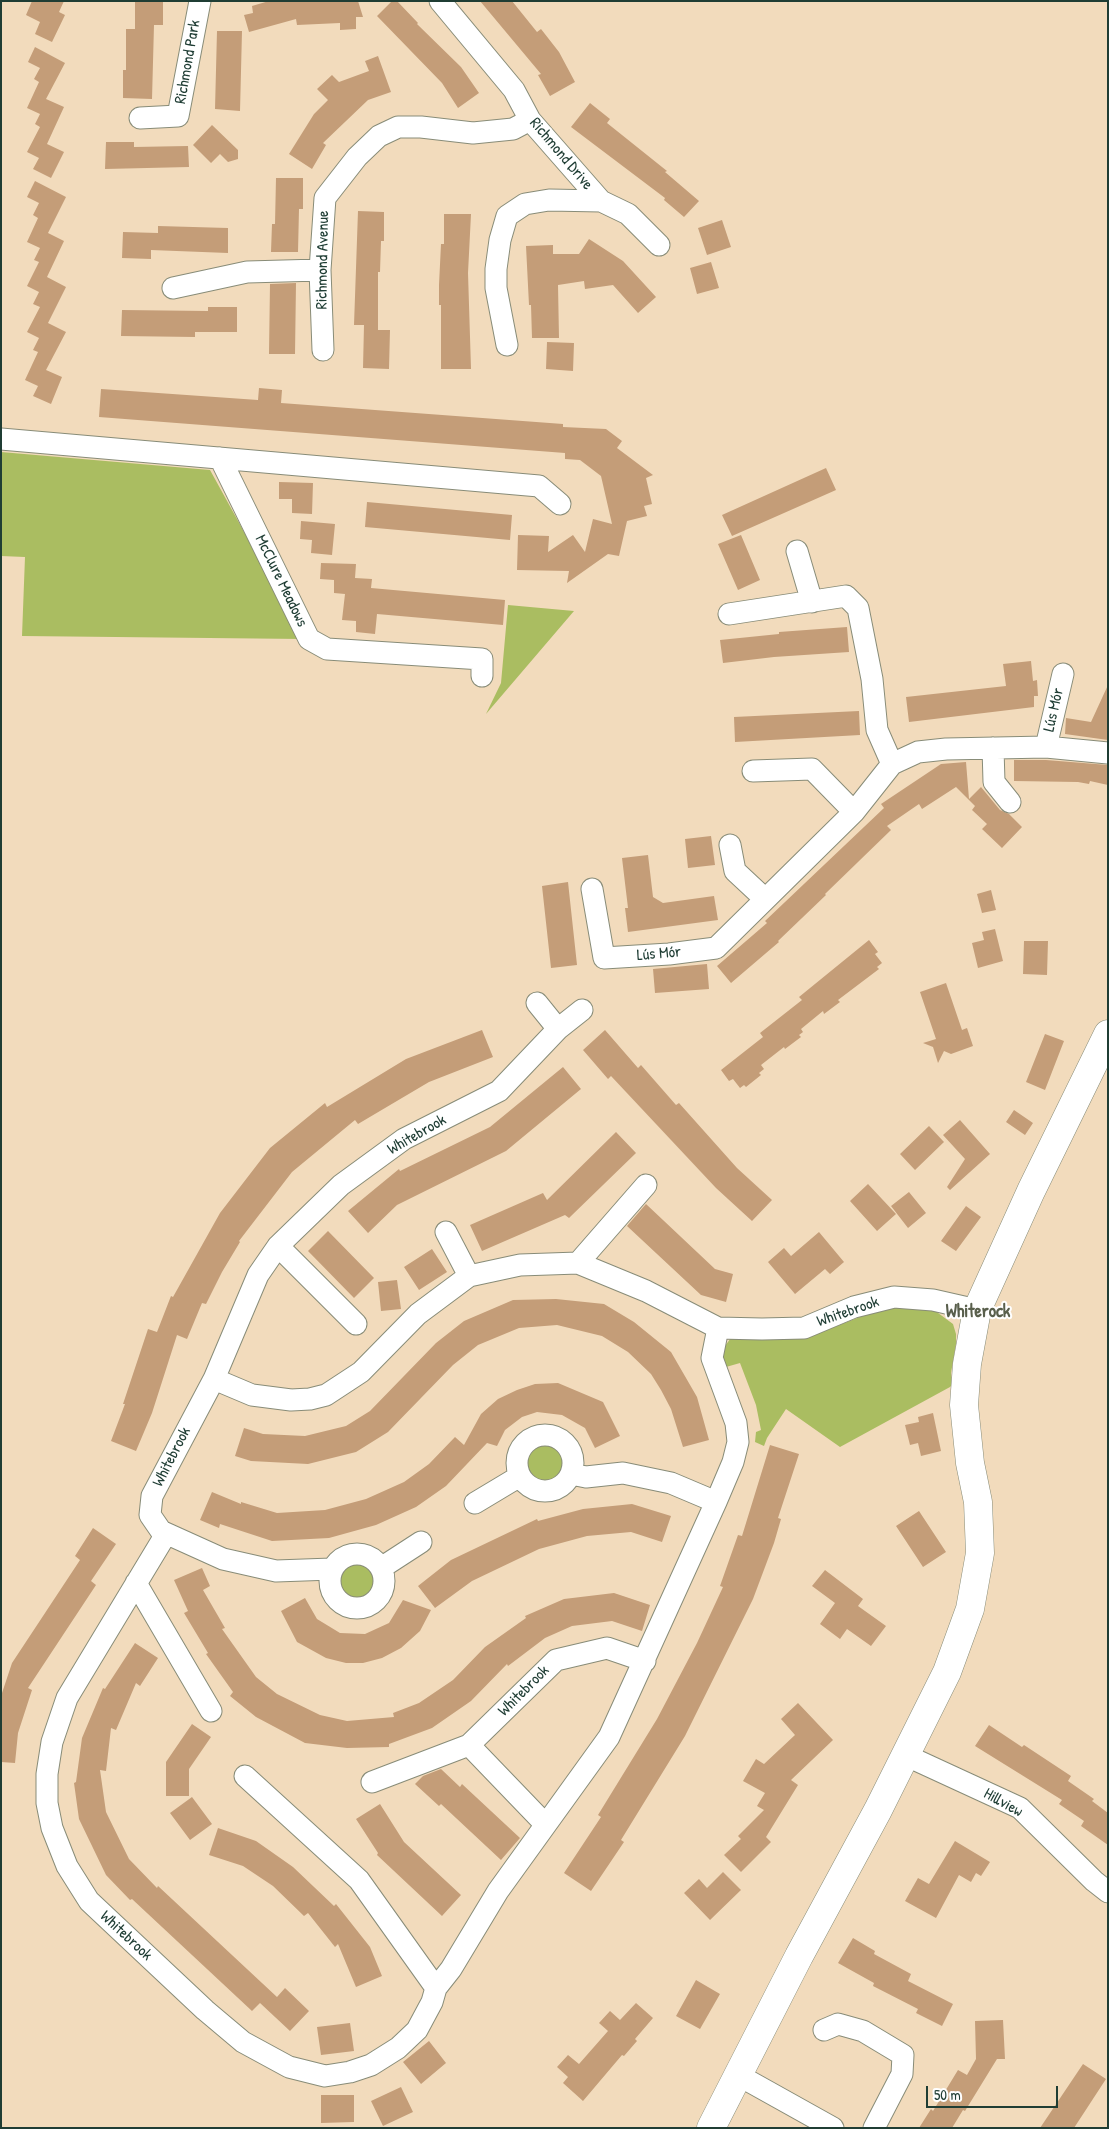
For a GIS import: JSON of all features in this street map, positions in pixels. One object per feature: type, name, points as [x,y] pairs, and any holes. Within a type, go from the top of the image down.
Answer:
[{"type":"street","name":"Richmond Park","points":[[140,118],[178,116],[200,1]]},
{"type":"street","name":"Richmond Drive","points":[[440,1],[514,90],[530,120],[601,201],[628,214],[659,246]]},
{"type":"street","name":"Richmond Avenue","points":[[323,350],[320,270],[325,198],[357,157],[379,136],[398,127],[421,126],[473,133],[513,129],[530,120]]},
{"type":"street","points":[[507,345],[496,288],[496,269],[500,240],[507,216],[525,204],[549,200],[601,201]]},
{"type":"street","points":[[173,288],[247,272],[320,270]]},
{"type":"street","points":[[1,439],[539,486],[560,504]]},
{"type":"street","name":"McClure Meadows","points":[[220,458],[309,638],[326,649],[482,659],[482,676]]},
{"type":"street","points":[[797,551],[812,602]]},
{"type":"street","points":[[729,614],[846,596],[858,608],[872,679],[878,730],[892,764]]},
{"type":"street","name":"Lús Mór","points":[[1046,747],[1063,674]]},
{"type":"street","name":"Lús Mór","points":[[592,889],[604,958],[669,954],[716,948],[854,812],[892,764],[918,752],[946,749],[1046,747],[1108,753]]},
{"type":"street","points":[[993,748],[994,782],[1010,802]]},
{"type":"street","points":[[753,770],[812,769],[854,812]]},
{"type":"street","points":[[730,845],[735,872],[765,899]]},
{"type":"street","points":[[537,1003],[558,1029]]},
{"type":"street","name":"Whitebrook","points":[[332,1569],[276,1571],[223,1559],[161,1532],[150,1515],[152,1496],[214,1379],[258,1275],[278,1246],[341,1185],[404,1139],[499,1091],[558,1029],[582,1010]]},
{"type":"street","points":[[711,2128],[947,1672],[970,1609],[980,1553],[978,1502],[970,1463],[964,1405],[967,1364],[977,1310],[1031,1191],[1108,1034]]},
{"type":"street","points":[[578,1263],[646,1185]]},
{"type":"street","points":[[446,1232],[469,1276]]},
{"type":"street","points":[[278,1246],[356,1324]]},
{"type":"street","name":"Whitebrook","points":[[214,1379],[252,1395],[291,1400],[310,1399],[326,1395],[361,1372],[418,1314],[469,1276],[520,1265],[578,1263],[646,1291],[718,1328],[804,1328],[854,1307],[894,1297],[933,1300],[977,1310]]},
{"type":"street","name":"Whitebrook","points":[[166,1534],[67,1698],[52,1742],[47,1774],[47,1803],[52,1828],[67,1866],[89,1901],[213,2017],[243,2042],[289,2067],[325,2076],[350,2072],[371,2065],[398,2048],[417,2030],[432,2002],[436,1988],[451,1969],[498,1891],[609,1737],[645,1661],[733,1462],[738,1442],[736,1422],[712,1358],[718,1328]]},
{"type":"street","points":[[544,1435],[553,1436],[568,1447],[572,1456],[571,1474],[559,1487],[550,1491],[533,1488],[520,1476],[517,1458],[520,1449],[526,1442],[544,1435]]},
{"type":"street","points":[[571,1474],[586,1477],[623,1473],[671,1484],[716,1502]]},
{"type":"street","points":[[475,1503],[520,1476]]},
{"type":"street","points":[[381,1568],[421,1542]]},
{"type":"street","points":[[352,1554],[369,1556],[381,1568],[384,1586],[374,1602],[357,1608],[340,1602],[334,1596],[329,1578],[336,1562],[352,1554]]},
{"type":"street","points":[[136,1583],[211,1711]]},
{"type":"street","name":"Whitebrook","points":[[372,1782],[469,1745],[556,1660],[607,1648],[645,1661]]},
{"type":"street","points":[[469,1745],[545,1824]]},
{"type":"street","name":"Hillview","points":[[905,1755],[1020,1808],[1094,1881],[1108,1892]]},
{"type":"street","points":[[246,1776],[359,1880],[436,1988]]},
{"type":"street","points":[[824,2030],[838,2024],[864,2031],[903,2055],[902,2074],[874,2128]]},
{"type":"street","points":[[738,2075],[832,2128]]},
{"type":"green space","points":[[1,452],[210,470],[303,639],[22,636],[25,557],[1,556]]},
{"type":"green space","points":[[508,605],[574,611],[486,714],[501,683]]},
{"type":"green space","points":[[899,1304],[934,1310],[953,1324],[956,1344],[951,1373],[952,1385],[950,1387],[840,1447],[786,1409],[767,1438],[764,1446],[755,1442],[756,1432],[761,1430],[756,1405],[740,1363],[726,1367],[723,1357],[725,1346],[733,1335],[829,1329],[883,1308]]},
{"type":"green space","points":[[544,1444],[557,1450],[563,1463],[557,1476],[544,1482],[531,1476],[525,1463],[531,1450]]},
{"type":"green space","points":[[357,1561],[370,1567],[376,1580],[370,1593],[357,1599],[344,1593],[338,1580],[344,1567]]},
{"type":"building","points":[[32,1],[64,1],[59,12],[65,15],[52,42],[35,34],[40,22],[26,15]]},
{"type":"building","points":[[135,1],[163,1],[163,25],[154,25],[152,99],[123,98],[123,70],[126,70],[126,29],[135,29]]},
{"type":"building","points":[[269,1],[358,1],[363,17],[356,17],[356,29],[340,30],[340,23],[297,25],[296,19],[249,32],[244,15],[253,13],[252,6]]},
{"type":"building","points":[[392,1],[397,1],[417,24],[461,67],[479,93],[458,108],[442,83],[377,16]]},
{"type":"building","points":[[480,1],[512,1],[537,32],[541,29],[559,52],[575,82],[550,96],[538,75],[541,74]]},
{"type":"building","points":[[217,31],[242,31],[240,111],[215,109]]},
{"type":"building","points":[[35,47],[65,63],[46,99],[64,107],[47,144],[64,152],[51,178],[33,169],[39,158],[27,152],[40,127],[35,124],[40,114],[27,108],[39,82],[34,79],[40,68],[28,62]]},
{"type":"building","points":[[378,56],[391,92],[368,100],[323,143],[326,145],[312,169],[289,154],[314,114],[328,100],[317,89],[332,75],[339,82],[369,71],[365,61]]},
{"type":"building","points":[[590,103],[610,119],[607,123],[667,171],[665,172],[699,201],[684,217],[664,200],[665,198],[571,127]]},
{"type":"building","points":[[212,125],[238,150],[238,159],[228,162],[220,154],[211,163],[193,145]]},
{"type":"building","points":[[106,142],[134,142],[134,147],[188,146],[189,167],[105,169]]},
{"type":"building","points":[[276,178],[303,178],[303,209],[299,209],[298,252],[271,252],[272,224],[275,224]]},
{"type":"building","points":[[35,181],[66,197],[48,233],[64,241],[47,277],[66,287],[48,323],[66,332],[46,370],[62,377],[51,404],[33,396],[38,386],[25,380],[38,352],[33,350],[39,338],[27,332],[40,307],[33,304],[39,292],[27,286],[39,262],[34,260],[40,248],[27,242],[38,218],[33,215],[39,203],[27,197]]},
{"type":"building","points":[[358,211],[384,212],[384,241],[381,241],[380,272],[378,272],[378,330],[390,330],[389,369],[363,368],[364,325],[354,325]]},
{"type":"building","points":[[444,214],[471,214],[468,273],[471,369],[441,369],[441,305],[439,305],[439,285],[441,244],[444,244]]},
{"type":"building","points":[[722,220],[731,247],[707,255],[698,228]]},
{"type":"building","points":[[158,226],[228,228],[228,253],[151,250],[151,259],[122,258],[123,232],[158,233]]},
{"type":"building","points":[[589,239],[623,261],[656,297],[638,313],[613,285],[585,289],[584,281],[558,285],[559,338],[532,338],[526,246],[553,245],[553,254],[579,254]]},
{"type":"building","points":[[711,262],[719,288],[697,294],[690,268]]},
{"type":"building","points":[[296,283],[295,354],[269,354],[270,284]]},
{"type":"building","points":[[208,307],[237,307],[237,332],[195,332],[195,337],[121,336],[122,310],[208,311]]},
{"type":"building","points":[[547,342],[574,343],[573,371],[546,369]]},
{"type":"building","points":[[259,388],[282,390],[281,403],[563,424],[563,427],[606,429],[622,441],[617,448],[653,475],[646,478],[652,504],[644,506],[647,516],[627,521],[619,556],[608,554],[567,583],[569,571],[517,570],[518,535],[549,536],[548,552],[573,535],[585,552],[593,519],[612,524],[601,476],[580,460],[565,459],[565,453],[99,417],[101,389],[258,400]]},
{"type":"building","points":[[826,468],[836,490],[732,536],[722,515]]},
{"type":"building","points":[[279,482],[313,483],[312,514],[292,513],[292,499],[279,499]]},
{"type":"building","points":[[367,502],[512,515],[510,540],[365,527]]},
{"type":"building","points":[[301,521],[335,524],[332,555],[311,553],[312,540],[300,539]]},
{"type":"building","points":[[741,535],[760,580],[738,590],[718,544]]},
{"type":"building","points":[[321,563],[356,564],[355,578],[372,579],[371,588],[505,600],[503,625],[377,614],[375,634],[356,632],[356,621],[342,620],[345,594],[334,593],[334,580],[320,579]]},
{"type":"building","points":[[847,627],[849,652],[774,657],[723,663],[720,640],[779,634],[779,632]]},
{"type":"building","points":[[1031,661],[1033,681],[1037,680],[1038,696],[1034,696],[1034,707],[909,722],[906,697],[1006,686],[1003,664]]},
{"type":"building","points":[[1108,685],[1108,740],[1065,734],[1066,718],[1091,722]]},
{"type":"building","points":[[859,711],[860,735],[735,742],[734,717]]},
{"type":"building","points":[[1014,760],[1046,760],[1108,765],[1108,785],[1090,781],[1089,784],[1078,782],[1014,781]]},
{"type":"building","points":[[966,762],[969,799],[981,787],[1000,810],[1009,814],[1022,827],[1002,848],[982,829],[987,824],[972,810],[975,806],[956,787],[922,809],[919,804],[887,826],[891,830],[779,942],[731,983],[717,966],[767,923],[765,921],[884,808],[881,804],[941,764]]},
{"type":"building","points":[[711,836],[715,865],[688,868],[685,839]]},
{"type":"building","points":[[648,855],[653,897],[663,903],[714,896],[718,920],[628,932],[625,908],[628,908],[622,858]]},
{"type":"building","points":[[568,882],[577,965],[551,968],[542,886]]},
{"type":"building","points":[[991,890],[996,910],[982,913],[977,894]]},
{"type":"building","points":[[995,929],[1003,961],[978,968],[972,943],[984,940],[982,932]]},
{"type":"building","points":[[869,940],[878,952],[875,954],[882,963],[877,967],[879,969],[838,1000],[840,1002],[824,1014],[823,1011],[801,1029],[803,1032],[799,1035],[801,1037],[785,1049],[784,1047],[761,1065],[764,1069],[759,1073],[761,1075],[746,1087],[744,1085],[740,1088],[733,1079],[729,1081],[721,1070],[763,1037],[760,1033],[802,1000],[799,997]]},
{"type":"building","points":[[1024,941],[1048,941],[1047,975],[1023,974]]},
{"type":"building","points":[[707,964],[709,989],[655,993],[653,969]]},
{"type":"building","points":[[946,983],[962,1030],[967,1028],[973,1046],[951,1054],[944,1051],[938,1063],[933,1047],[923,1043],[936,1039],[920,992]]},
{"type":"building","points":[[482,1030],[493,1057],[429,1082],[358,1124],[355,1120],[292,1172],[239,1241],[206,1304],[202,1303],[187,1339],[177,1335],[152,1413],[136,1451],[111,1441],[125,1404],[123,1404],[148,1329],[157,1332],[171,1296],[173,1297],[220,1213],[270,1148],[325,1103],[327,1107],[406,1059]]},
{"type":"building","points":[[605,1030],[638,1068],[641,1065],[676,1105],[679,1103],[737,1168],[772,1200],[752,1221],[716,1188],[611,1076],[608,1079],[583,1050]]},
{"type":"building","points":[[1045,1034],[1064,1041],[1045,1090],[1026,1082]]},
{"type":"building","points":[[563,1067],[581,1089],[506,1151],[397,1205],[368,1233],[348,1211],[399,1169],[400,1171],[490,1127]]},
{"type":"building","points":[[1014,1110],[1033,1123],[1025,1135],[1006,1122]]},
{"type":"building","points":[[960,1120],[990,1154],[950,1190],[947,1187],[965,1159],[943,1135]]},
{"type":"building","points":[[929,1126],[944,1142],[915,1170],[900,1154]]},
{"type":"building","points":[[616,1132],[636,1153],[569,1218],[565,1215],[482,1251],[470,1225],[543,1193],[547,1200]]},
{"type":"building","points":[[868,1184],[896,1214],[877,1231],[850,1201]]},
{"type":"building","points":[[909,1192],[926,1213],[908,1228],[891,1206]]},
{"type":"building","points":[[646,1204],[715,1269],[733,1274],[726,1302],[701,1295],[627,1226]]},
{"type":"building","points":[[966,1206],[981,1217],[956,1251],[941,1241]]},
{"type":"building","points":[[328,1231],[374,1278],[354,1298],[308,1251]]},
{"type":"building","points":[[819,1232],[844,1262],[830,1274],[825,1269],[795,1294],[768,1262],[784,1248],[791,1256]]},
{"type":"building","points":[[432,1249],[447,1272],[419,1290],[404,1267]]},
{"type":"building","points":[[397,1280],[401,1309],[381,1311],[378,1282]]},
{"type":"building","points":[[556,1299],[604,1304],[634,1322],[671,1352],[697,1397],[709,1440],[683,1447],[671,1409],[661,1390],[651,1374],[628,1352],[602,1336],[557,1325],[519,1328],[478,1345],[453,1365],[388,1432],[356,1452],[308,1464],[251,1461],[235,1456],[244,1428],[263,1434],[305,1436],[346,1426],[370,1411],[436,1343],[464,1321],[513,1300]]},
{"type":"building","points":[[558,1383],[603,1402],[620,1436],[595,1448],[585,1428],[562,1415],[537,1412],[522,1417],[505,1430],[497,1446],[487,1443],[446,1486],[416,1507],[376,1525],[329,1538],[272,1541],[220,1524],[219,1528],[200,1520],[212,1492],[241,1504],[241,1502],[277,1513],[325,1510],[366,1499],[404,1482],[429,1464],[455,1437],[464,1445],[481,1414],[498,1399],[535,1384]]},
{"type":"building","points":[[933,1413],[941,1451],[921,1456],[918,1443],[910,1445],[905,1425],[919,1422],[918,1417]]},
{"type":"building","points":[[770,1445],[799,1454],[778,1518],[781,1519],[774,1543],[753,1599],[685,1736],[621,1840],[624,1842],[591,1891],[564,1873],[601,1817],[598,1815],[657,1719],[697,1643],[723,1587],[720,1586],[738,1535],[742,1536]]},
{"type":"building","points":[[632,1504],[671,1516],[662,1542],[631,1532],[587,1536],[539,1549],[472,1581],[435,1608],[418,1586],[451,1560],[537,1519],[538,1521],[583,1509]]},
{"type":"building","points":[[919,1511],[946,1552],[923,1567],[896,1526]]},
{"type":"building","points":[[93,1528],[116,1544],[91,1581],[96,1585],[28,1688],[32,1690],[18,1733],[15,1763],[1,1762],[1,1696],[12,1663],[80,1560],[75,1556]]},
{"type":"building","points":[[202,1568],[210,1586],[203,1590],[225,1628],[222,1629],[256,1677],[277,1694],[320,1715],[347,1721],[394,1717],[393,1713],[419,1703],[453,1680],[485,1647],[526,1618],[525,1616],[564,1599],[614,1593],[650,1605],[642,1631],[612,1621],[572,1626],[545,1638],[508,1666],[507,1664],[471,1701],[432,1728],[389,1744],[389,1747],[347,1748],[305,1743],[256,1717],[230,1696],[233,1692],[206,1654],[208,1653],[184,1613],[188,1611],[174,1580]]},
{"type":"building","points":[[825,1570],[863,1599],[858,1606],[886,1626],[871,1646],[847,1629],[840,1639],[820,1624],[835,1603],[812,1586]]},
{"type":"building","points":[[305,1598],[317,1619],[340,1633],[365,1634],[389,1623],[403,1600],[431,1610],[420,1631],[401,1648],[382,1658],[363,1663],[346,1663],[326,1658],[297,1642],[281,1611]]},
{"type":"building","points":[[135,1643],[158,1658],[140,1686],[136,1683],[116,1730],[111,1728],[106,1771],[100,1770],[106,1812],[129,1859],[157,1888],[158,1886],[277,1997],[285,1988],[309,2011],[290,2031],[260,2003],[252,2011],[132,1899],[130,1900],[106,1875],[79,1819],[74,1783],[76,1782],[82,1738],[103,1688],[105,1689]]},
{"type":"building","points":[[798,1703],[833,1740],[791,1780],[798,1785],[766,1837],[771,1842],[741,1872],[724,1855],[741,1839],[738,1836],[764,1810],[757,1806],[765,1793],[743,1781],[756,1759],[764,1764],[795,1735],[781,1719]]},
{"type":"building","points":[[192,1724],[211,1737],[189,1769],[189,1796],[166,1796],[166,1762]]},
{"type":"building","points":[[989,1725],[1022,1747],[1024,1745],[1071,1776],[1068,1781],[1094,1799],[1092,1801],[1108,1813],[1108,1845],[1081,1826],[1084,1821],[1059,1804],[1062,1800],[975,1746]]},
{"type":"building","points":[[441,1769],[460,1787],[462,1784],[520,1838],[501,1860],[441,1804],[439,1806],[415,1784],[423,1776]]},
{"type":"building","points":[[192,1797],[212,1824],[190,1840],[170,1813]]},
{"type":"building","points":[[380,1804],[404,1842],[461,1895],[442,1916],[377,1855],[378,1853],[356,1819]]},
{"type":"building","points":[[218,1828],[256,1841],[293,1867],[334,1906],[336,1904],[370,1947],[382,1976],[356,1987],[338,1944],[335,1947],[308,1913],[304,1916],[273,1886],[243,1866],[209,1855]]},
{"type":"building","points":[[955,1841],[990,1862],[981,1876],[976,1873],[971,1882],[959,1875],[936,1918],[905,1901],[918,1878],[929,1884]]},
{"type":"building","points":[[723,1872],[741,1890],[710,1920],[684,1893],[699,1879],[707,1888]]},
{"type":"building","points":[[853,1938],[875,1951],[874,1954],[911,1974],[908,1981],[953,2004],[942,2026],[916,2013],[918,2009],[873,1986],[874,1983],[838,1963]]},
{"type":"building","points":[[696,1980],[720,1994],[700,2029],[676,2016]]},
{"type":"building","points":[[636,2003],[653,2018],[635,2039],[637,2041],[624,2056],[622,2055],[583,2101],[563,2083],[568,2077],[557,2067],[568,2055],[579,2064],[608,2031],[599,2023],[610,2011],[620,2020]]},
{"type":"building","points":[[1003,2020],[1005,2059],[997,2059],[965,2111],[963,2110],[952,2128],[919,2128],[931,2109],[933,2111],[958,2070],[967,2075],[976,2059],[975,2021]]},
{"type":"building","points":[[350,2023],[354,2051],[321,2055],[317,2027]]},
{"type":"building","points":[[429,2041],[446,2063],[421,2084],[403,2062]]},
{"type":"building","points":[[1083,2064],[1106,2079],[1074,2128],[1040,2128]]},
{"type":"building","points":[[401,2087],[413,2112],[383,2126],[371,2101]]},
{"type":"building","points":[[321,2095],[354,2095],[354,2122],[321,2123]]},
{"type":"district","name":"Whiterock","points":[[978,1312]]}]
